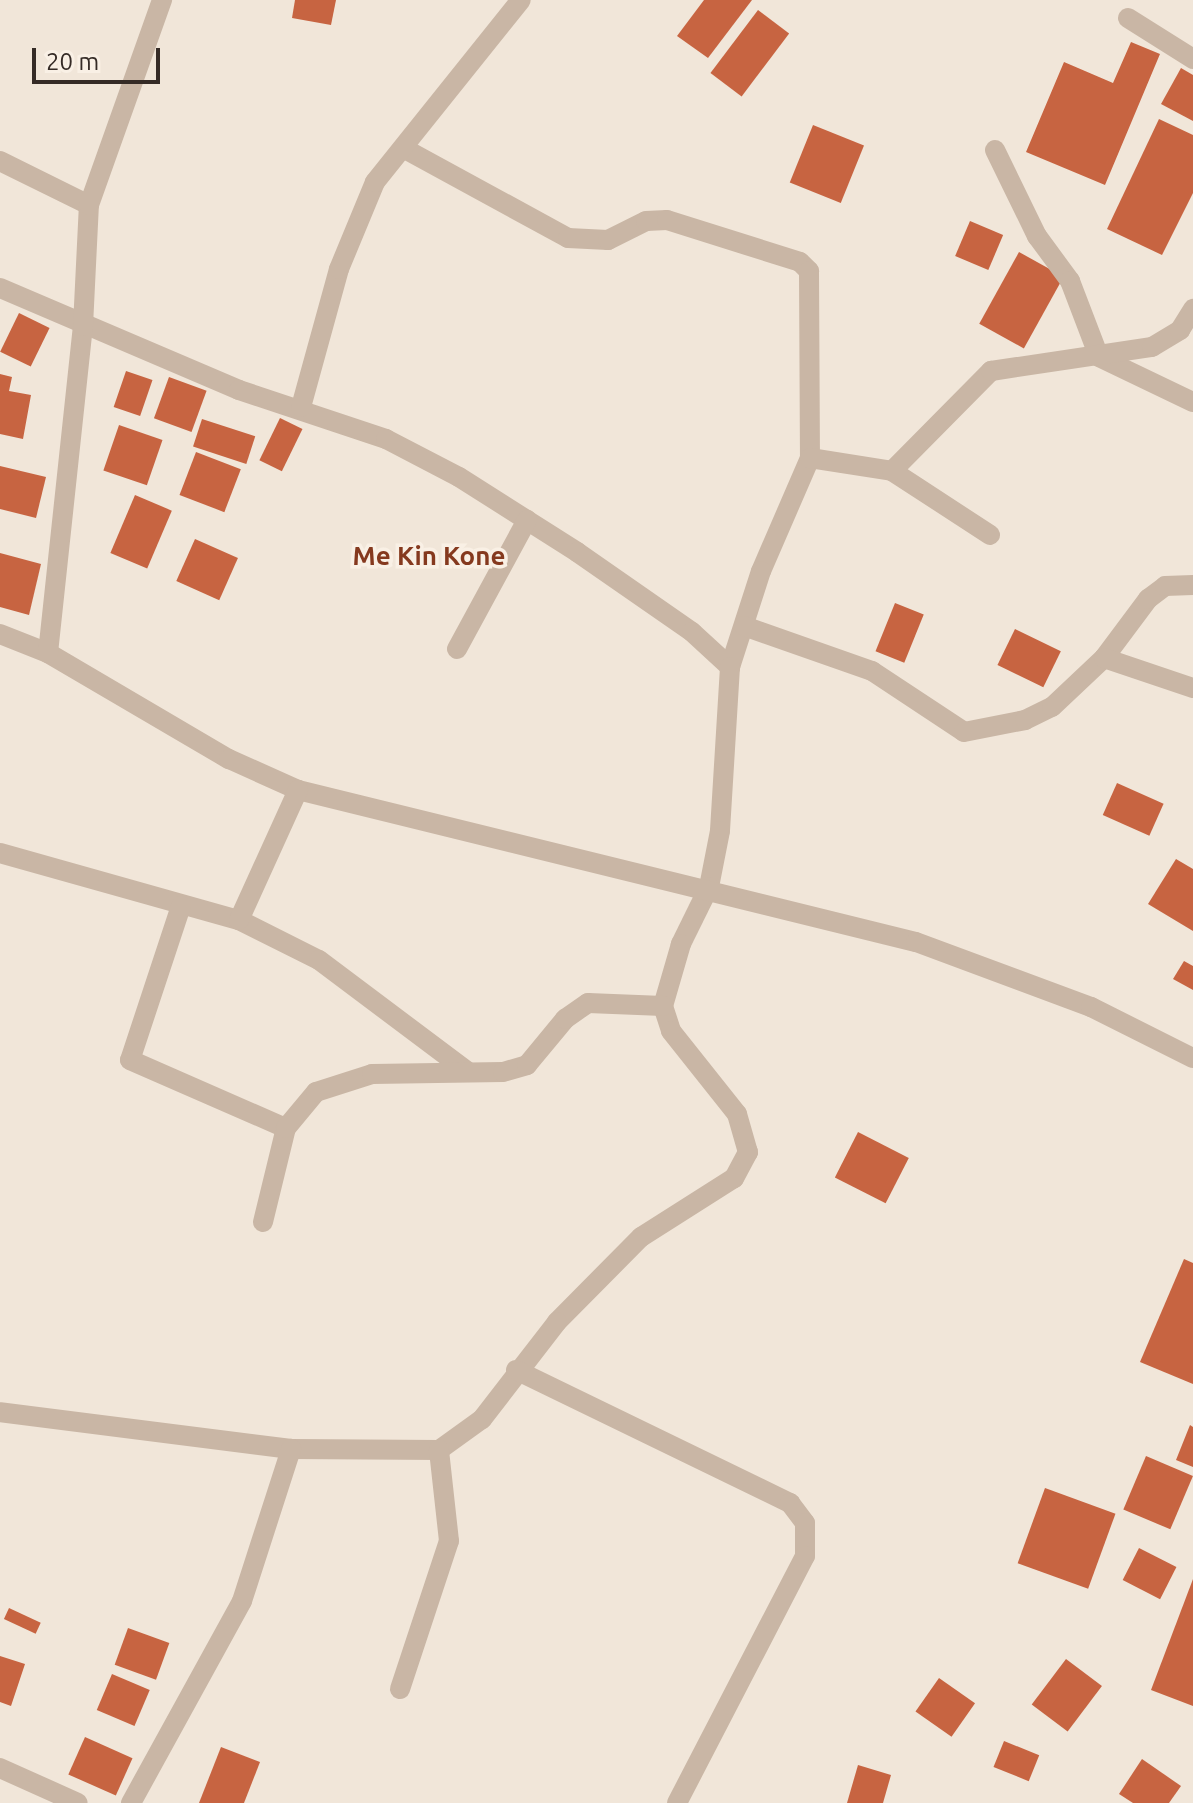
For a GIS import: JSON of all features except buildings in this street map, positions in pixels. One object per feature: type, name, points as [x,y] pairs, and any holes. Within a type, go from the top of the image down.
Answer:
[{"type":"street","points":[[48,653],[83,326],[89,205],[162,0]]},
{"type":"street","points":[[301,407],[339,269],[375,182],[521,0]]},
{"type":"street","points":[[1128,18],[1193,59]]},
{"type":"street","points":[[0,1412],[291,1449],[439,1450],[482,1419],[516,1370],[557,1322],[641,1237],[734,1178],[748,1152],[737,1114],[671,1031],[663,1006],[681,944],[709,887],[720,831],[730,667],[810,458],[813,283],[800,262],[667,220],[646,221],[608,240],[568,238],[403,148]]},
{"type":"street","points":[[995,150],[1037,236],[1070,281],[1099,357],[1193,402]]},
{"type":"street","points":[[0,161],[89,205]]},
{"type":"street","points":[[0,288],[239,390],[301,407],[386,439],[527,520],[643,596],[730,667]]},
{"type":"street","points":[[892,471],[991,371],[1152,347],[1180,330],[1193,309]]},
{"type":"street","points":[[810,458],[892,471],[990,535]]},
{"type":"street","points":[[457,649],[527,520]]},
{"type":"street","points":[[744,626],[872,671],[964,732],[1025,720],[1052,707],[1104,658],[1148,599],[1165,586],[1193,585]]},
{"type":"street","points":[[0,634],[48,653],[229,759],[298,790],[709,887],[916,942],[1091,1007],[1193,1058]]},
{"type":"street","points":[[1104,658],[1193,688]]},
{"type":"street","points":[[239,920],[298,790]]},
{"type":"street","points":[[0,853],[239,920],[319,960],[467,1071]]},
{"type":"street","points":[[181,906],[130,1060],[286,1128]]},
{"type":"street","points":[[263,1222],[286,1128],[316,1092],[372,1074],[503,1072],[527,1065],[565,1019],[588,1003],[663,1006]]},
{"type":"street","points":[[516,1370],[790,1503],[805,1523],[805,1556],[677,1803]]},
{"type":"street","points":[[131,1803],[242,1601],[291,1449]]},
{"type":"street","points":[[400,1689],[449,1541],[439,1450]]},
{"type":"street","points":[[0,1768],[78,1803]]},
{"type":"district","name":"Me Kin Kone","points":[[429,556]]}]
